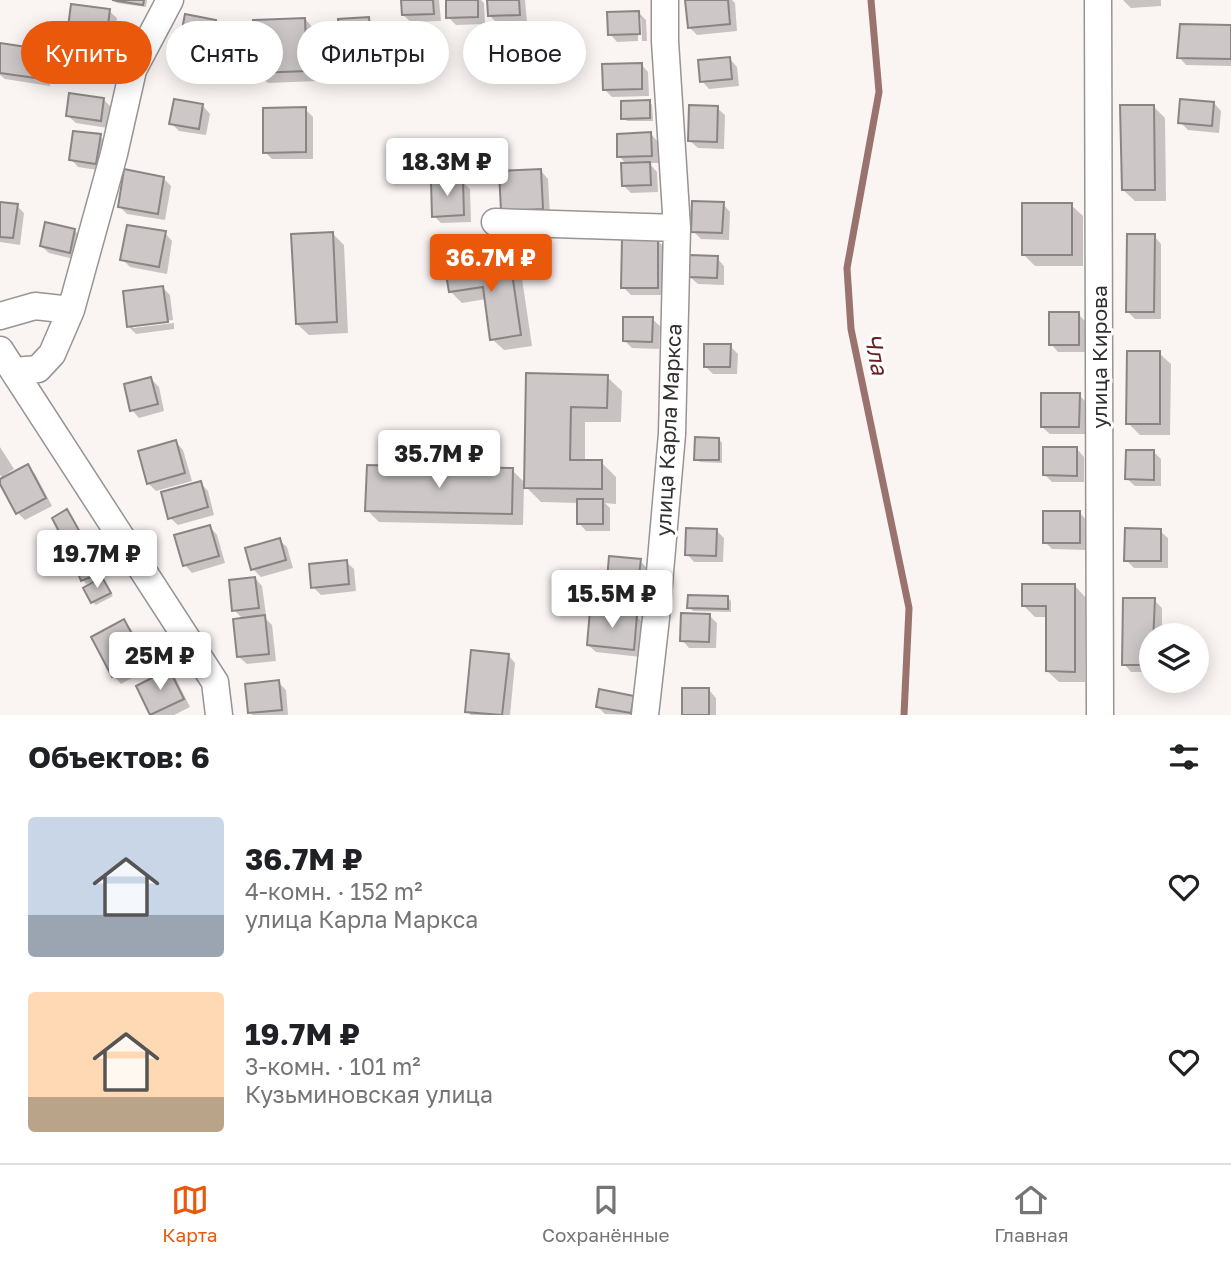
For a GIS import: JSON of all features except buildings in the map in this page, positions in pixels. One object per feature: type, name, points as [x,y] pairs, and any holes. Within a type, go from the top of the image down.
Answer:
[{"type":"street","points":[[7,361],[38,369],[52,354],[71,310],[114,154],[133,70],[170,0]]},
{"type":"street","name":"улица Карла Маркса","points":[[645,715],[672,434],[677,229],[665,41],[665,0]]},
{"type":"street","name":"улица Кирова","points":[[1098,0],[1100,715]]},
{"type":"street","points":[[495,222],[677,229]]},
{"type":"street","points":[[0,316],[35,306],[71,310]]},
{"type":"street","points":[[7,361],[215,682],[219,715]]},
{"type":"waterway","name":"Чла","points":[[871,0],[879,92],[847,268],[851,329],[909,608],[904,715]]}]
